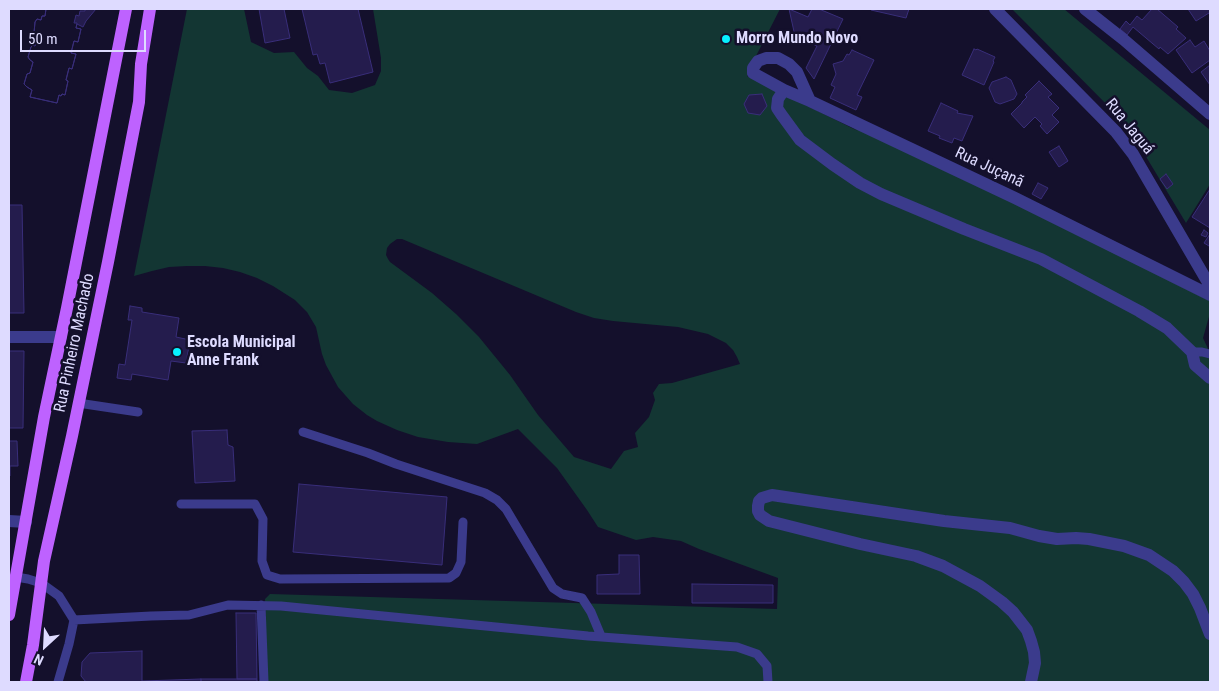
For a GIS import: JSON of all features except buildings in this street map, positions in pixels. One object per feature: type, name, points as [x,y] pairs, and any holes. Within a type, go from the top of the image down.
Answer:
[{"type":"main road","name":"Rua Pinheiro Machado","points":[[9,615],[44,417],[126,9]]},
{"type":"main road","name":"Rua Pinheiro Machado","points":[[26,682],[39,606],[40,583],[44,561],[108,262],[137,112],[141,64],[150,9]]},
{"type":"street","name":"Rua Jaguá","points":[[994,9],[1116,132],[1133,154],[1210,286]]},
{"type":"street","points":[[1085,9],[1210,114]]},
{"type":"street","name":"Rua Juçanã","points":[[810,101],[797,72],[789,64],[778,58],[766,58],[758,61],[752,68],[753,73],[784,90],[1015,198],[1210,295]]},
{"type":"street","points":[[784,90],[778,99],[777,108],[789,127],[800,140],[860,183],[904,204],[1041,259],[1139,311],[1166,328],[1192,352],[1195,365],[1210,378]]},
{"type":"street","points":[[9,337],[61,338]]},
{"type":"street","points":[[1031,682],[1035,663],[1032,640],[1027,630],[1013,612],[980,586],[943,566],[916,556],[768,521],[760,516],[758,511],[759,501],[772,495],[944,521],[1010,528],[1057,539],[1090,539],[1124,546],[1149,554],[1173,571],[1184,582],[1200,608],[1210,634]]},
{"type":"street","points":[[9,521],[26,522]]},
{"type":"lane","points":[[1192,352],[1210,354]]},
{"type":"lane","points":[[78,403],[138,412]]},
{"type":"lane","points":[[303,432],[485,493],[497,500],[506,509],[553,588],[562,594],[582,598],[591,612],[601,636]]},
{"type":"lane","points":[[181,504],[255,504],[264,519],[262,562],[267,574],[280,579],[449,578],[456,573],[461,562],[463,522]]},
{"type":"lane","points":[[16,577],[40,583],[59,596],[74,620],[58,682]]},
{"type":"lane","points":[[74,620],[189,616],[228,605],[261,605],[601,636],[737,646],[757,654],[766,666],[768,682]]},
{"type":"lane","points":[[261,605],[264,682]]},
{"type":"green space","points":[[187,9],[244,9],[251,42],[274,53],[294,52],[329,90],[352,93],[375,85],[381,71],[381,58],[373,9],[780,9],[756,56],[753,68],[747,76],[858,131],[810,101],[1210,301],[1210,313],[1203,338],[1210,353],[1210,682],[267,682],[265,599],[270,594],[777,609],[778,578],[681,541],[653,537],[636,540],[598,527],[557,468],[518,429],[477,444],[418,437],[377,421],[353,404],[338,387],[326,365],[316,327],[307,312],[295,300],[257,278],[223,268],[205,266],[169,267],[134,276]],"holes":[[[397,239],[402,239],[594,318],[678,327],[708,334],[726,343],[733,350],[740,364],[672,383],[659,384],[653,393],[655,400],[649,417],[635,433],[638,447],[624,451],[611,469],[574,457],[538,415],[510,375],[479,337],[432,293],[390,262],[386,255],[387,248]]]},
{"type":"green space","points":[[1012,9],[1064,9],[1210,130],[1210,184],[1186,223],[1133,135],[1118,116]]},
{"type":"place","name":"Morro Mundo Novo","points":[[726,39]]},
{"type":"place","name":"Escola Municipal Anne Frank","points":[[177,352]]}]
